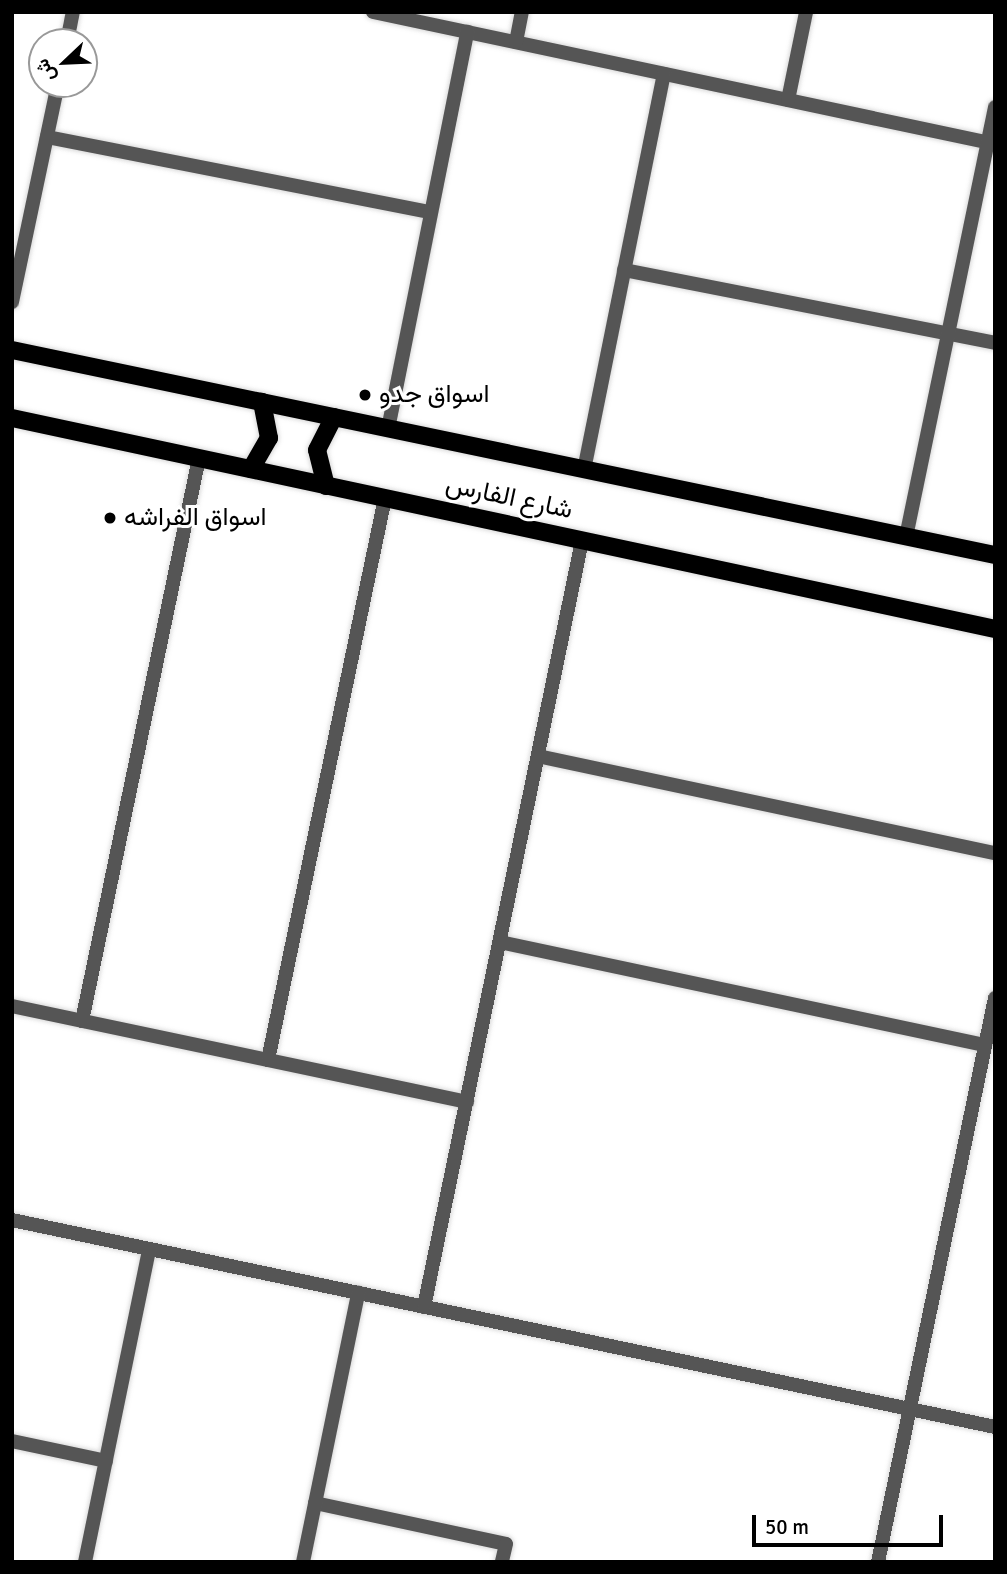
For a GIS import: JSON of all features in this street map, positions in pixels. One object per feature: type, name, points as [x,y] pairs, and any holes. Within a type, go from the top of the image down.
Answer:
[{"type":"main road","name":"شارع الفارس","points":[[12,350],[995,555]]},
{"type":"main road","points":[[251,469],[269,438],[262,402]]},
{"type":"main road","points":[[326,485],[317,450],[334,417]]},
{"type":"main road","name":"شارع الفارس","points":[[12,418],[995,629]]},
{"type":"street","points":[[373,12],[991,143]]},
{"type":"street","points":[[516,43],[522,12]]},
{"type":"street","points":[[788,100],[806,12]]},
{"type":"street","points":[[388,429],[467,32]]},
{"type":"street","points":[[584,470],[664,74]]},
{"type":"street","points":[[12,302],[55,98]]},
{"type":"street","points":[[906,537],[991,143],[995,107]]},
{"type":"street","points":[[47,137],[431,212]]},
{"type":"street","points":[[624,270],[995,343]]},
{"type":"street","points":[[82,1021],[199,458]]},
{"type":"street","points":[[268,1060],[385,498]]},
{"type":"street","points":[[424,1307],[582,541]]},
{"type":"street","points":[[538,756],[995,853]]},
{"type":"street","points":[[500,942],[985,1045]]},
{"type":"street","points":[[878,1562],[995,999]]},
{"type":"street","points":[[12,1006],[467,1102]]},
{"type":"street","points":[[12,1220],[995,1427]]},
{"type":"street","points":[[85,1562],[149,1249]]},
{"type":"street","points":[[303,1562],[358,1293]]},
{"type":"street","points":[[12,1441],[106,1461]]},
{"type":"street","points":[[315,1503],[506,1544],[502,1562]]},
{"type":"place","name":"اسواق جدو","points":[[365,395]]},
{"type":"place","name":"اسواق الفراشه","points":[[110,518]]}]
